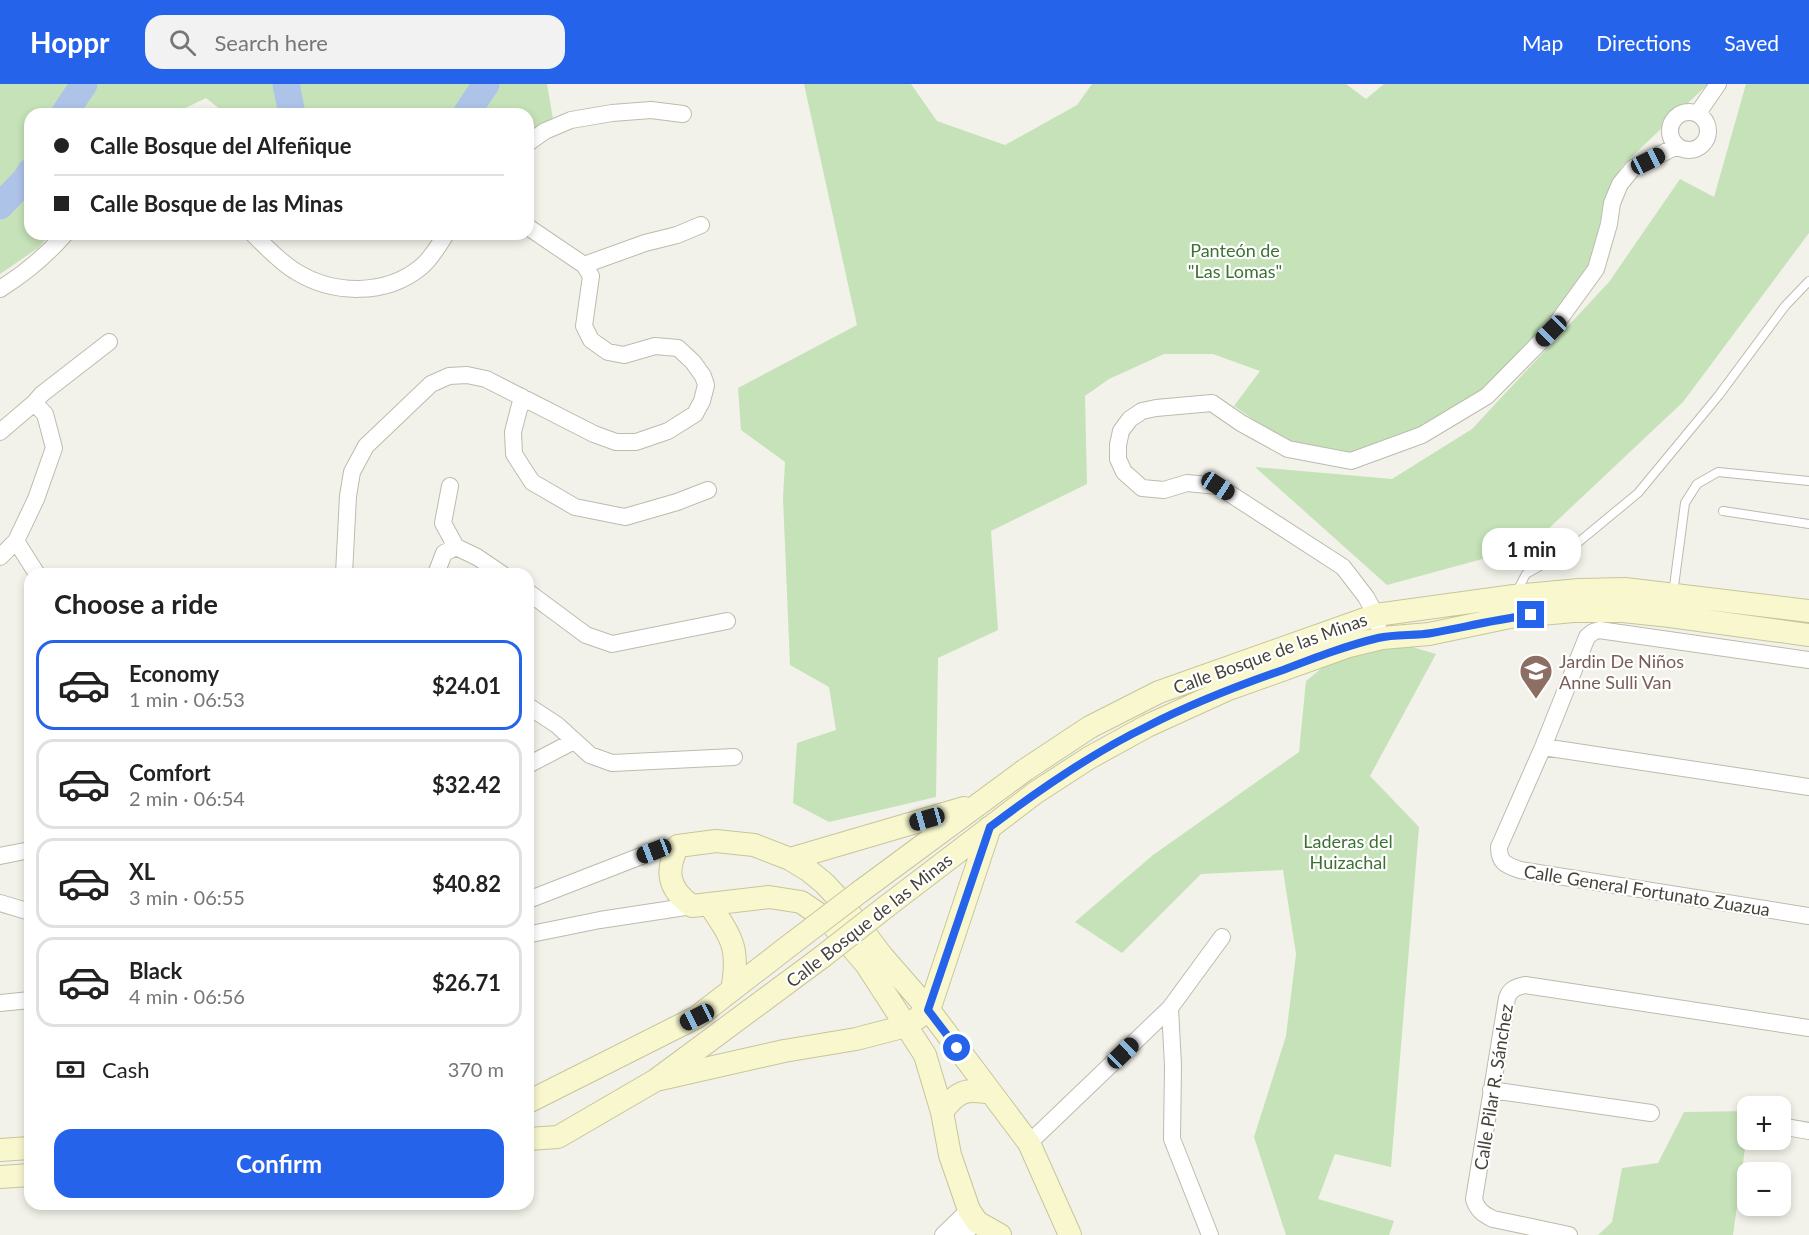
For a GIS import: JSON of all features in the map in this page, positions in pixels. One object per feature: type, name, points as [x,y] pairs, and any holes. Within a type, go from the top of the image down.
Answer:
[{"type":"main road","name":"Calle Bosque de las Minas","points":[[534,1099],[697,1017],[861,891],[1025,770],[1090,727],[1159,692],[1376,615],[1514,596],[1579,590],[1625,589],[1672,604],[1809,635]]},
{"type":"main road","name":"Calle Bosque de las Minas","points":[[534,1139],[558,1137],[656,1080],[822,957],[1035,793],[1089,758],[1147,726],[1226,690],[1349,646],[1382,638],[1429,634],[1510,617],[1573,611],[1623,611],[1672,604],[1809,611]]},
{"type":"main road","points":[[790,859],[979,804]]},
{"type":"main road","points":[[656,1080],[784,1051],[856,1039],[906,1026],[928,1010],[990,827]]},
{"type":"main road","points":[[1000,1235],[970,1222],[925,1056],[866,964],[830,921],[801,902],[769,897],[701,905],[681,898],[673,886],[670,872],[672,858],[678,846],[716,841],[754,845],[790,859],[824,883],[928,1010],[1029,1143],[1065,1232]]},
{"type":"main road","points":[[701,905],[730,935],[735,953],[732,990]]},
{"type":"main road","points":[[942,1112],[951,1098],[964,1091],[991,1093]]},
{"type":"main road","points":[[0,1150],[24,1148]]},
{"type":"main road","points":[[0,1177],[24,1175]]},
{"type":"street","points":[[1698,113],[1718,84]]},
{"type":"street","points":[[534,139],[545,131],[571,120],[612,113],[651,110],[682,114]]},
{"type":"street","points":[[1685,112],[1698,113],[1708,124],[1708,138],[1698,149],[1691,151],[1677,146],[1671,136],[1671,123],[1685,112]]},
{"type":"street","points":[[1382,638],[1376,615],[1366,597],[1343,567],[1218,486],[1187,483],[1164,490],[1142,488],[1124,472],[1118,459],[1121,431],[1130,419],[1142,411],[1212,403],[1241,423],[1288,449],[1351,461],[1422,435],[1487,396],[1551,331],[1596,269],[1609,224],[1612,203],[1620,184],[1634,168],[1677,146]]},
{"type":"street","points":[[584,265],[645,243],[677,235],[700,225]]},
{"type":"street","points":[[344,568],[348,496],[352,472],[366,446],[430,384],[449,376],[467,375],[486,379],[594,434],[616,442],[636,442],[668,431],[695,414],[702,401],[706,385],[703,376],[693,362],[678,348],[655,346],[624,355],[608,352],[591,340],[584,326],[591,276],[584,265],[534,230]]},
{"type":"street","points":[[0,289],[20,276],[59,240]]},
{"type":"street","points":[[260,240],[294,271],[321,284],[350,289],[381,286],[403,279],[423,266],[442,240]]},
{"type":"street","points":[[0,432],[34,404],[42,394],[108,342]]},
{"type":"street","points":[[522,397],[513,432],[514,454],[532,482],[575,507],[625,516],[677,502],[708,490]]},
{"type":"street","points":[[0,557],[16,541],[36,499],[54,448],[45,414],[34,404]]},
{"type":"street","points":[[440,568],[450,550],[443,523],[450,486]]},
{"type":"street","points":[[16,541],[33,568]]},
{"type":"street","points":[[450,550],[477,557],[493,568]]},
{"type":"street","points":[[534,596],[586,635],[612,644],[727,621]]},
{"type":"street","points":[[1809,660],[1599,630],[1587,637],[1543,747],[1809,787]]},
{"type":"street","points":[[534,710],[557,725],[590,755],[612,763],[734,757]]},
{"type":"street","points":[[534,762],[574,741]]},
{"type":"street","name":"Calle General Fortunato Zuazua","points":[[1543,747],[1499,847],[1499,857],[1507,866],[1520,870],[1809,916]]},
{"type":"street","points":[[534,898],[654,851],[678,846]]},
{"type":"street","points":[[0,856],[24,851]]},
{"type":"street","points":[[0,903],[24,910]]},
{"type":"street","points":[[534,933],[600,920],[701,905]]},
{"type":"street","points":[[1029,1143],[1170,1008],[1222,937]]},
{"type":"street","name":"Calle Pilar R. Sánchez","points":[[1569,1235],[1493,1219],[1477,1208],[1474,1199],[1509,991],[1525,985],[1809,1028]]},
{"type":"street","points":[[0,1003],[24,1001]]},
{"type":"street","points":[[1170,1008],[1173,1065],[1172,1139],[1210,1235]]},
{"type":"street","points":[[1491,1090],[1651,1113]]},
{"type":"street","points":[[1791,1128],[1809,1131]]},
{"type":"street","points":[[943,1235],[970,1222]]},
{"type":"lane","points":[[1514,596],[1526,574],[1569,550],[1638,493],[1719,395],[1785,306],[1809,281]]},
{"type":"lane","points":[[1672,604],[1685,503],[1696,484],[1718,472],[1809,481]]},
{"type":"lane","points":[[1724,511],[1809,524]]},
{"type":"green space","points":[[0,84],[547,84],[553,119],[534,133],[534,108],[218,108],[206,98],[185,108],[24,108],[24,240],[45,240],[38,248],[0,274]]},
{"type":"green space","name":"Panteón de \"Las Lomas\"","points":[[804,84],[911,84],[937,121],[1005,145],[1077,105],[1092,84],[1346,84],[1366,99],[1384,84],[1708,84],[1622,166],[1605,198],[1591,267],[1543,330],[1483,392],[1419,429],[1351,454],[1287,443],[1234,406],[1260,371],[1213,354],[1164,354],[1109,379],[1085,396],[1087,484],[991,531],[998,630],[938,658],[936,797],[829,822],[793,803],[797,743],[836,730],[829,687],[790,665],[783,498],[785,462],[741,430],[738,388],[857,325]]},
{"type":"green space","points":[[1746,84],[1809,84],[1809,233],[1683,402],[1545,532],[1486,558],[1387,585],[1255,467],[1392,479],[1472,429],[1609,282],[1680,179],[1714,197]]},
{"type":"green space","name":"Laderas del Huizachal","points":[[1382,638],[1436,654],[1370,776],[1419,827],[1391,1167],[1335,1154],[1318,1199],[1394,1221],[1389,1235],[1286,1235],[1254,1137],[1286,1036],[1296,954],[1283,870],[1201,874],[1122,953],[1075,922],[1153,855],[1299,752],[1306,681],[1349,646]]},
{"type":"green space","points":[[1737,1111],[1737,1150],[1745,1150],[1743,1162],[1737,1162],[1737,1206],[1733,1235],[1598,1235],[1612,1222],[1622,1168],[1658,1163],[1684,1112]]},
{"type":"waterway","points":[[68,108],[84,84]]},
{"type":"waterway","points":[[286,84],[291,108]]},
{"type":"waterway","points":[[470,108],[486,84]]},
{"type":"waterway","points":[[0,206],[24,181]]},
{"type":"place","name":"Jardin De Niños Anne Sulli Van","points":[[1536,700]]},
{"type":"route","points":[[957,1048],[928,1010],[990,827],[1005,815],[1089,758],[1147,726],[1226,690],[1349,646],[1382,638],[1429,634],[1510,617],[1531,615]]}]
